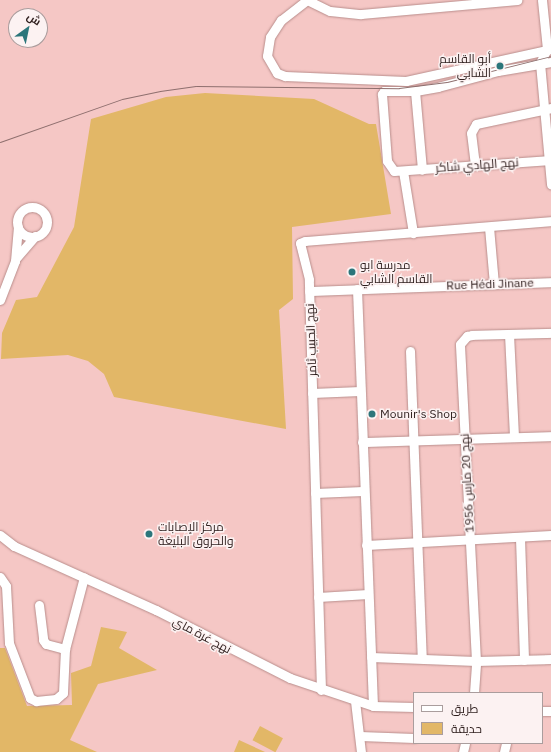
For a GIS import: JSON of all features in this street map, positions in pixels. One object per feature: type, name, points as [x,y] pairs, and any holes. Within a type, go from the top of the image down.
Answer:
[{"type":"street","points":[[518,0],[422,4],[346,14],[330,11],[307,0],[281,20],[270,36],[267,56],[277,73],[285,76],[406,81],[549,49]]},
{"type":"street","points":[[542,0],[549,49],[540,63],[548,109],[551,185]]},
{"type":"street","points":[[422,170],[416,91],[540,63],[551,62]]},
{"type":"street","name":"نهج الهادي شاكر","points":[[416,91],[382,92],[388,165],[394,171],[550,160]]},
{"type":"street","points":[[475,165],[471,133],[476,124],[548,109]]},
{"type":"street","points":[[404,171],[413,233]]},
{"type":"street","points":[[0,300],[15,261],[18,218],[22,211],[30,207],[40,209],[46,216],[46,226],[35,236],[15,261]]},
{"type":"street","name":"نهج الحبيب ثامر","points":[[321,690],[309,291],[308,271],[300,246],[302,242],[551,221]]},
{"type":"street","points":[[18,227],[25,235],[35,236]]},
{"type":"street","points":[[489,227],[494,284]]},
{"type":"street","name":"Rue Hédi Jinane","points":[[309,291],[551,282]]},
{"type":"street","points":[[357,289],[363,491],[373,706]]},
{"type":"street","name":"نهج 20 مارس 1956","points":[[474,692],[476,661],[460,344],[467,336],[551,333]]},
{"type":"street","points":[[509,334],[514,437]]},
{"type":"street","points":[[410,351],[422,658]]},
{"type":"street","points":[[312,393],[360,391]]},
{"type":"street","points":[[362,442],[551,436]]},
{"type":"street","points":[[315,493],[363,491]]},
{"type":"street","points":[[366,545],[470,541],[551,535]]},
{"type":"street","points":[[520,538],[524,660]]},
{"type":"street","name":"نهج غرة ماي","points":[[1,540],[156,610],[238,654],[321,690],[373,706],[413,707]]},
{"type":"street","points":[[0,577],[6,586],[5,643],[30,698],[34,701],[56,699],[62,696],[65,649],[84,577]]},
{"type":"street","points":[[318,597],[368,594]]},
{"type":"street","points":[[39,605],[44,643],[65,649]]},
{"type":"street","points":[[371,657],[476,661],[551,659]]},
{"type":"street","points":[[355,701],[361,752]]},
{"type":"street","points":[[360,736],[413,738]]},
{"type":"green space","points":[[205,93],[314,99],[369,124],[376,124],[391,214],[292,227],[293,299],[279,310],[286,429],[114,397],[104,374],[88,361],[68,355],[1,359],[2,333],[16,300],[37,297],[74,227],[91,119],[166,97]]},
{"type":"green space","points":[[101,627],[127,632],[119,648],[157,670],[98,684],[70,740],[97,752],[0,752],[0,648],[5,648],[27,706],[72,705],[71,673],[91,666]]},
{"type":"green space","points":[[260,726],[283,738],[276,752],[252,740]]},
{"type":"green space","points":[[239,740],[265,752],[234,752]]},
{"type":"tram line","points":[[0,142],[122,99],[160,91],[196,86],[399,88],[447,82],[551,56]]},
{"type":"place","name":"أبو القاسم الشابي","points":[[500,66]]},
{"type":"place","name":"مدرسة ابو القاسم الشابي","points":[[352,272]]},
{"type":"place","name":"Mounir's Shop","points":[[372,414]]},
{"type":"place","name":"مركز الإصابات والحروق البليغة","points":[[149,534]]}]
